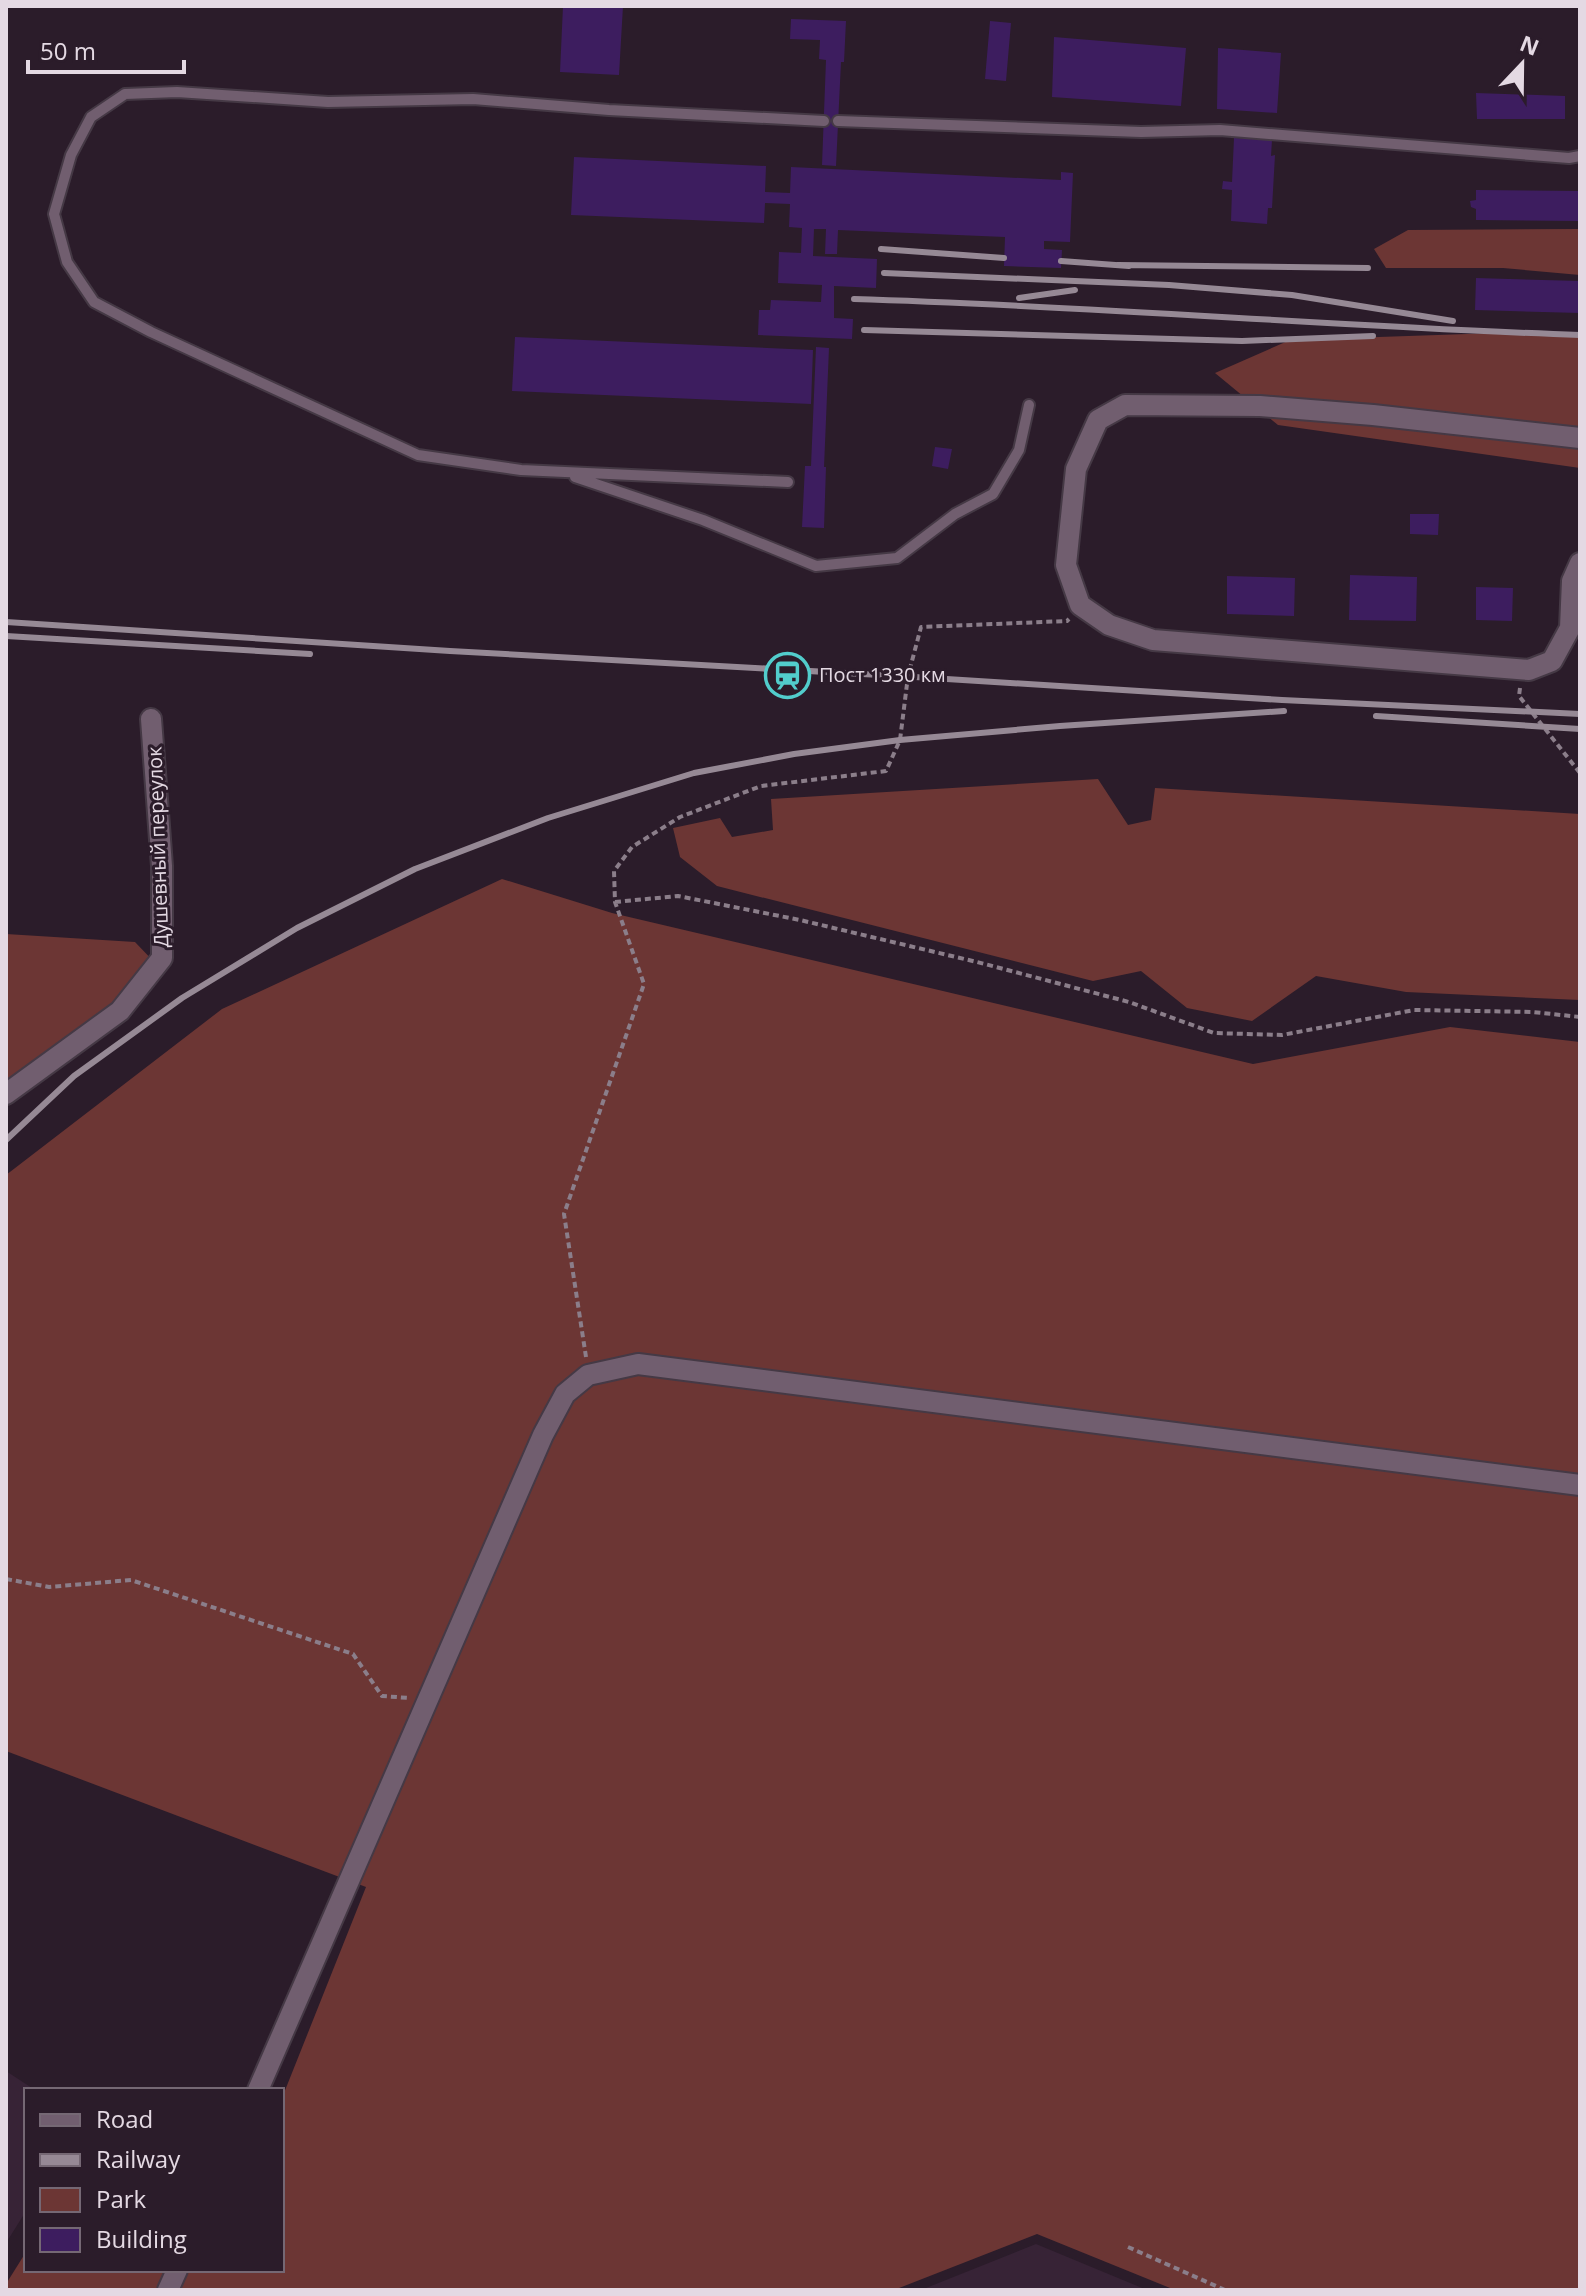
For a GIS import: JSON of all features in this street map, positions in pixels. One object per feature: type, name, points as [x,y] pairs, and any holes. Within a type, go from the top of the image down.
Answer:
[{"type":"street","points":[[1580,438],[1274,407],[1125,405],[1098,420],[1076,469],[1066,565],[1080,605],[1109,625],[1153,640],[1529,670],[1552,661],[1570,628],[1572,581],[1580,563]]},
{"type":"street","name":"Душевный переулок","points":[[6,1094],[120,1011],[162,958],[162,866],[151,719]]},
{"type":"street","points":[[259,2088],[543,1435],[565,1394],[588,1375],[638,1364],[1580,1485]]},
{"type":"lane","points":[[788,482],[521,470],[418,455],[151,332],[94,302],[67,262],[54,214],[71,155],[91,117],[125,94],[177,92],[328,102],[473,99],[609,110],[824,121]]},
{"type":"lane","points":[[838,121],[1141,132],[1220,130],[1569,158],[1580,156]]},
{"type":"lane","points":[[562,472],[703,520],[816,566],[897,558],[955,514],[993,494],[1019,450],[1029,405]]},
{"type":"path","points":[[588,1375],[564,1214],[644,984],[615,902],[614,871],[632,847],[680,817],[761,786],[886,771],[900,740],[908,676],[921,627],[1067,621],[1080,605]]},
{"type":"path","points":[[1529,670],[1521,683],[1519,696],[1580,773]]},
{"type":"path","points":[[615,902],[678,896],[800,920],[1129,1002],[1214,1033],[1282,1035],[1414,1010],[1533,1012],[1580,1017]]},
{"type":"path","points":[[6,1579],[49,1587],[131,1580],[353,1654],[382,1696],[429,1699]]},
{"type":"path","points":[[1128,2247],[1225,2290]]},
{"type":"shaded area","points":[[6,2071],[32,2088],[24,2088],[24,2214],[6,2243]]},
{"type":"shaded area","points":[[1036,2244],[1147,2290],[921,2290]]},
{"type":"green space","points":[[1580,229],[1580,275],[1503,268],[1386,268],[1374,249],[1408,230]]},
{"type":"green space","points":[[1580,332],[1580,468],[1278,425],[1215,373],[1290,340]]},
{"type":"green space","points":[[1098,779],[1128,825],[1151,820],[1155,788],[1580,814],[1580,1000],[1406,992],[1316,976],[1252,1021],[1187,1008],[1141,971],[1093,981],[717,886],[680,857],[673,828],[720,818],[732,837],[773,830],[771,799]]},
{"type":"green space","points":[[502,879],[612,913],[1253,1064],[1450,1027],[1580,1042],[1580,2290],[1175,2290],[1037,2234],[894,2290],[6,2290],[6,2284],[24,2255],[24,2272],[284,2272],[284,2093],[366,1887],[6,1751],[6,1175],[222,1009]]},
{"type":"green space","points":[[6,934],[135,942],[158,966],[6,1091]]},
{"type":"building","points":[[563,6],[623,6],[619,75],[560,72]]},
{"type":"building","points":[[791,19],[846,21],[836,166],[822,165],[826,60],[819,59],[820,40],[790,39]]},
{"type":"building","points":[[990,21],[1011,23],[1006,81],[985,79]]},
{"type":"building","points":[[1054,37],[1186,48],[1181,106],[1052,97]]},
{"type":"building","points":[[1218,48],[1281,53],[1277,113],[1217,109]]},
{"type":"building","points":[[1476,93],[1565,96],[1565,119],[1477,119]]},
{"type":"building","points":[[1234,138],[1272,140],[1271,156],[1275,155],[1272,208],[1268,208],[1267,224],[1231,221],[1232,190],[1222,189],[1223,181],[1232,182]]},
{"type":"building","points":[[574,157],[766,166],[765,192],[790,193],[791,167],[1061,180],[1061,172],[1073,173],[1070,242],[1044,241],[1044,249],[1062,250],[1061,268],[1004,266],[1005,237],[838,230],[837,254],[825,254],[826,229],[814,229],[813,256],[877,259],[876,288],[834,286],[834,318],[853,319],[852,339],[758,335],[759,310],[770,310],[771,300],[821,302],[822,285],[778,283],[779,252],[801,253],[802,228],[789,227],[790,204],[765,203],[764,223],[571,215]]},
{"type":"building","points":[[1476,190],[1580,191],[1580,221],[1476,220],[1476,209],[1471,207],[1470,201],[1476,200]]},
{"type":"building","points":[[1476,278],[1580,281],[1580,313],[1475,310]]},
{"type":"building","points":[[515,337],[813,350],[811,404],[512,391]]},
{"type":"building","points":[[816,347],[829,348],[824,528],[802,527],[805,466],[811,466]]},
{"type":"building","points":[[935,447],[952,449],[948,469],[932,466]]},
{"type":"building","points":[[1410,514],[1439,514],[1438,535],[1410,534]]},
{"type":"building","points":[[1350,575],[1417,577],[1416,621],[1349,620]]},
{"type":"building","points":[[1227,576],[1295,578],[1294,616],[1227,614]]},
{"type":"building","points":[[1476,587],[1513,588],[1512,621],[1476,620]]},
{"type":"railway","points":[[881,249],[1004,258]]},
{"type":"railway","points":[[1061,261],[1129,266]]},
{"type":"railway","points":[[1118,265],[1368,268]]},
{"type":"railway","points":[[884,273],[1169,285],[1292,295],[1453,321]]},
{"type":"railway","points":[[1019,298],[1075,290]]},
{"type":"railway","points":[[854,299],[1580,335]]},
{"type":"railway","points":[[864,330],[1242,341],[1373,336]]},
{"type":"railway","points":[[6,622],[1282,700],[1580,714]]},
{"type":"railway","points":[[6,636],[310,654]]},
{"type":"railway","points":[[6,1140],[74,1076],[182,998],[297,928],[415,869],[548,818],[694,773],[794,754],[900,740],[1284,711]]},
{"type":"railway","points":[[1376,716],[1580,729]]},
{"type":"place","name":"Пост 1330 км","points":[[788,675]]}]
